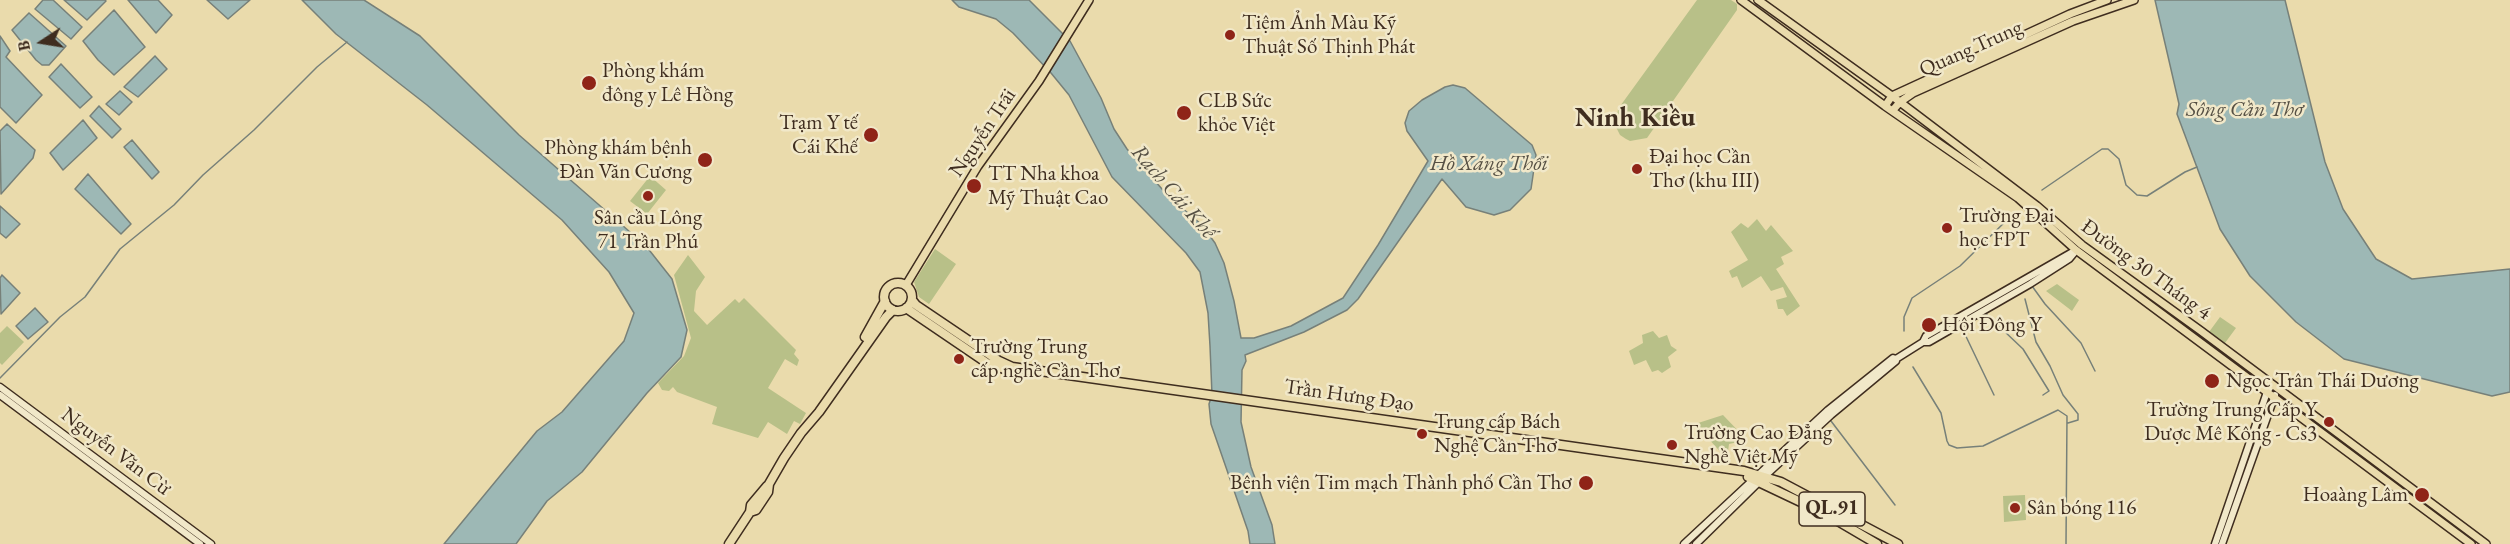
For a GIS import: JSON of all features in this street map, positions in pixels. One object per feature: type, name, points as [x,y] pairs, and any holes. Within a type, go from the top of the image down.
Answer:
[{"type":"highway","points":[[729,544],[750,512],[756,510],[768,492],[769,484],[789,449],[806,429],[893,310],[906,308],[912,300],[911,291],[906,285],[897,283],[890,286],[885,293],[885,301],[874,322],[816,409],[816,413]]},
{"type":"highway","name":"QL.91","points":[[912,300],[1003,364],[1102,382]]},
{"type":"highway","points":[[885,301],[893,310]]},
{"type":"highway","name":"QL.91","points":[[906,308],[997,368],[1102,382]]},
{"type":"highway","name":"Trần Hưng Đạo","points":[[1102,382],[1759,477]]},
{"type":"highway","name":"QL.91","points":[[1759,477],[1877,544]]},
{"type":"highway","name":"QL.91","points":[[1759,477],[1781,482],[1898,544]]},
{"type":"main road","name":"Nguyễn Trãi","points":[[906,285],[978,166],[1042,75],[1089,0]]},
{"type":"main road","name":"Đường 30 Tháng 4","points":[[1758,0],[1892,96],[2037,206],[2078,249]]},
{"type":"main road","name":"Quang Trung","points":[[1893,111],[1900,102],[1913,93],[2022,41],[2077,11],[2107,0]]},
{"type":"main road","name":"Quang Trung","points":[[1892,96],[2086,15],[2134,0]]},
{"type":"main road","name":"Đường 30 Tháng 4","points":[[1747,2],[1885,106],[2018,198],[2078,249],[2486,544]]},
{"type":"main road","points":[[1796,40],[1801,30]]},
{"type":"main road","points":[[1885,106],[1892,96]]},
{"type":"main road","points":[[1684,544],[1830,413],[1896,360],[1923,342],[1929,342],[2069,259],[2078,249]]},
{"type":"main road","name":"Nguyễn Văn Cừ","points":[[0,387],[211,544]]},
{"type":"main road","name":"Đường 30 Tháng 4","points":[[2273,391],[2471,544]]},
{"type":"main road","points":[[2215,544],[2273,391]]},
{"type":"main road","points":[[2222,544],[2273,391]]},
{"type":"main road","name":"Nguyễn Văn Cừ","points":[[0,395],[200,544]]},
{"type":"main road","points":[[1696,544],[1759,477]]},
{"type":"green space","points":[[1697,0],[1731,0],[1737,4],[1737,10],[1647,138],[1630,141],[1620,135],[1616,127],[1618,109]]},
{"type":"green space","name":"Sân cầu Lông 71 Trần Phú","points":[[650,176],[666,190],[647,214],[630,201]]},
{"type":"green space","points":[[1757,219],[1766,231],[1771,225],[1793,251],[1781,257],[1784,264],[1776,269],[1800,306],[1787,316],[1783,309],[1778,309],[1776,300],[1787,297],[1783,287],[1771,291],[1761,276],[1742,288],[1737,276],[1732,278],[1729,271],[1748,260],[1731,232],[1741,223],[1748,228]]},
{"type":"green space","points":[[935,249],[956,264],[929,304],[919,297],[914,282]]},
{"type":"green space","points":[[688,255],[705,277],[696,291],[694,311],[707,325],[735,299],[739,303],[744,298],[796,350],[794,354],[799,360],[797,366],[785,359],[768,388],[806,413],[800,424],[794,421],[787,434],[768,422],[758,438],[712,424],[717,407],[677,392],[673,387],[669,391],[662,390],[658,383],[684,356],[691,338],[674,275]]},
{"type":"green space","points":[[2057,284],[2079,300],[2072,311],[2046,291]]},
{"type":"green space","points":[[2220,317],[2236,328],[2225,343],[2209,332]]},
{"type":"green space","points":[[7,326],[24,342],[2,365],[0,363],[0,333]]},
{"type":"green space","points":[[1653,331],[1659,338],[1667,335],[1671,346],[1677,350],[1668,357],[1671,367],[1662,373],[1658,370],[1652,372],[1646,360],[1634,365],[1629,351],[1643,343],[1642,335]]},
{"type":"green space","points":[[1723,415],[1747,440],[1729,444],[1727,459],[1695,424]]},
{"type":"green space","name":"Sân bóng 116","points":[[2025,495],[2026,520],[2004,522],[2003,496]]},
{"type":"water","points":[[43,0],[53,0],[82,27],[71,39],[35,9]]},
{"type":"water","points":[[64,0],[105,0],[106,1],[87,20]]},
{"type":"water","points":[[128,0],[158,0],[172,15],[156,33]]},
{"type":"water","points":[[207,0],[250,0],[228,19]]},
{"type":"water","points":[[302,0],[364,0],[420,36],[519,135],[646,246],[672,279],[687,330],[681,357],[647,393],[582,472],[547,501],[516,544],[444,544],[537,431],[562,412],[624,341],[634,313],[609,272],[562,220],[427,105],[336,34]]},
{"type":"water","name":"Hồ Xáng Thổi","points":[[952,0],[1029,0],[1070,41],[1101,98],[1114,129],[1127,149],[1169,197],[1201,224],[1215,243],[1224,263],[1241,338],[1254,338],[1291,326],[1343,298],[1428,161],[1407,131],[1405,123],[1409,111],[1422,100],[1445,87],[1453,85],[1465,88],[1532,145],[1536,155],[1531,189],[1510,210],[1494,215],[1466,207],[1442,179],[1358,299],[1347,310],[1304,332],[1245,355],[1246,361],[1242,370],[1241,422],[1251,467],[1272,525],[1275,544],[1250,544],[1248,531],[1211,424],[1208,313],[1200,272],[1186,253],[1112,177],[1069,95],[1051,73],[1013,33],[996,19],[959,7]]},
{"type":"water","name":"Sông Cần Thơ","points":[[2155,0],[2285,0],[2325,162],[2343,209],[2376,259],[2412,279],[2510,269],[2510,392],[2492,396],[2344,359],[2296,322],[2250,276],[2220,229],[2177,114],[2179,104]]},
{"type":"water","points":[[114,10],[145,47],[114,75],[83,41]]},
{"type":"water","points":[[29,13],[66,46],[49,65],[42,65],[36,60],[12,30]]},
{"type":"water","points":[[0,36],[10,51],[6,57],[42,95],[16,123],[0,107]]},
{"type":"water","points":[[155,56],[167,69],[138,97],[124,87]]},
{"type":"water","points":[[61,64],[92,97],[80,108],[49,77]]},
{"type":"water","points":[[120,91],[132,102],[119,115],[106,104]]},
{"type":"water","points":[[99,106],[121,129],[112,138],[90,116]]},
{"type":"water","points":[[83,120],[97,138],[63,170],[50,153]]},
{"type":"water","points":[[7,124],[35,150],[33,158],[1,194],[0,131]]},
{"type":"water","points":[[132,140],[159,172],[152,179],[124,147]]},
{"type":"water","points":[[88,174],[131,224],[121,234],[75,189]]},
{"type":"water","points":[[0,206],[20,224],[6,238],[0,233]]},
{"type":"water","points":[[2,275],[20,293],[1,314],[0,278]]},
{"type":"water","points":[[35,308],[48,322],[28,339],[16,326]]},
{"type":"waterway","points":[[0,378],[60,317],[85,297],[120,249],[174,205],[317,67],[347,42]]},
{"type":"waterway","points":[[2042,190],[2102,149],[2108,149],[2119,159],[2126,185],[2137,195],[2147,196],[2197,167]]},
{"type":"waterway","points":[[1904,331],[1904,317],[1912,298],[1960,266],[2011,216]]},
{"type":"waterway","points":[[2032,286],[2045,304],[2081,343],[2095,371]]},
{"type":"waterway","points":[[2025,299],[2036,342],[2063,395],[2078,414],[2078,420],[2068,423]]},
{"type":"waterway","points":[[1984,312],[2023,349],[2049,391],[2043,395]]},
{"type":"waterway","points":[[1961,326],[1994,395]]},
{"type":"waterway","points":[[1913,367],[1941,413],[1949,445],[1957,448],[1983,446],[2058,410],[2067,416],[2066,544]]},
{"type":"waterway","points":[[1831,421],[1895,505]]},
{"type":"place","name":"Tiệm Ảnh Màu Kỹ Thuật Số Thịnh Phát","points":[[1230,35]]},
{"type":"place","name":"Phòng khám đông y Lê Hồng","points":[[589,83]]},
{"type":"place","name":"CLB Sức khỏe Việt","points":[[1184,113]]},
{"type":"place","name":"Trạm Y tế Cái Khế","points":[[871,135]]},
{"type":"place","name":"Phòng khám bệnh Đàn Văn Cương","points":[[705,160]]},
{"type":"place","name":"Đại học Cần Thơ (khu III)","points":[[1637,169]]},
{"type":"place","name":"TT Nha khoa Mỹ Thuật Cao","points":[[974,186]]},
{"type":"place","name":"Sân cầu Lông 71 Trần Phú","points":[[648,196]]},
{"type":"place","name":"Trường Đại học FPT","points":[[1947,228]]},
{"type":"place","name":"Hội Đông Y","points":[[1929,325]]},
{"type":"place","name":"Trường Trung cấp nghề Cần Thơ","points":[[959,359]]},
{"type":"place","name":"Ngọc Trân Thái Dương","points":[[2212,381]]},
{"type":"place","name":"Trường Trung Cấp Y Dược Mê Kông - Cs3","points":[[2329,422]]},
{"type":"place","name":"Trung cấp Bách Nghệ Cần Thơ","points":[[1422,434]]},
{"type":"place","name":"Trường Cao Đẳng Nghề Việt Mỹ","points":[[1672,445]]},
{"type":"place","name":"Bệnh viện Tim mạch Thành phố Cần Thơ","points":[[1586,483]]},
{"type":"place","name":"Hoaàng Lâm","points":[[2422,495]]},
{"type":"place","name":"Sân bóng 116","points":[[2015,508]]},
{"type":"district","name":"Ninh Kiều","points":[[1635,119]]},
{"type":"water label","name":"Rạch Cái Khế","points":[[1173,192]]}]
